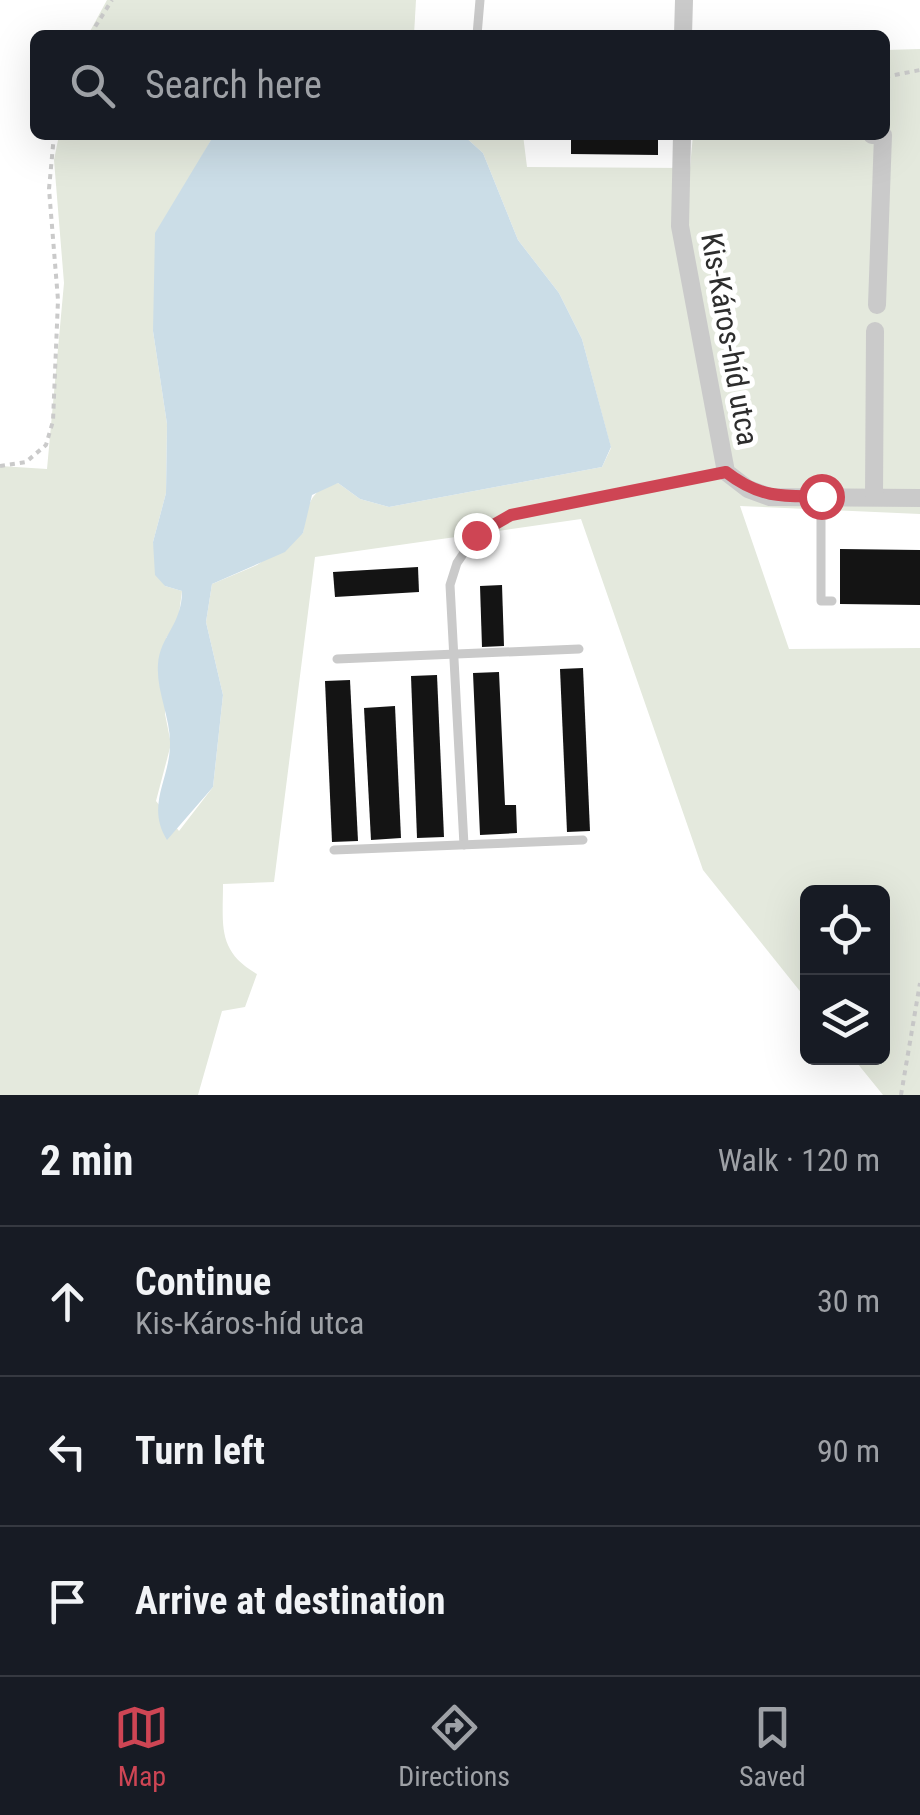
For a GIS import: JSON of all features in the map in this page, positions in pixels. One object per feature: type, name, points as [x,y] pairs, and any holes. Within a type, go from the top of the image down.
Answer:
[{"type":"street","points":[[683,30],[684,0]]},
{"type":"street","name":"Kis-Káros-híd utca","points":[[682,140],[680,226],[726,472],[748,489],[770,497],[920,498]]},
{"type":"street","points":[[877,305],[884,140]]},
{"type":"street","points":[[874,496],[875,331]]},
{"type":"lane","points":[[477,30],[480,0]]},
{"type":"lane","points":[[464,845],[450,585],[457,563],[476,535],[493,523],[645,484],[726,472]]},
{"type":"lane","points":[[821,496],[821,601],[832,601]]},
{"type":"lane","points":[[337,659],[579,649]]},
{"type":"lane","points":[[334,850],[583,840]]},
{"type":"path","points":[[93,30],[112,0]]},
{"type":"path","points":[[890,76],[920,70]]},
{"type":"path","points":[[0,466],[26,462],[46,445],[53,420],[58,300],[49,189],[54,140]]},
{"type":"path","points":[[901,1095],[920,983]]},
{"type":"shaded area","points":[[107,0],[416,0],[414,30],[91,30]]},
{"type":"shaded area","points":[[920,49],[920,514],[740,506],[789,649],[920,648],[920,1095],[883,1095],[859,1065],[890,1065],[890,885],[800,885],[800,991],[703,870],[581,519],[315,557],[274,882],[223,884],[225,936],[235,956],[257,974],[245,1007],[222,1011],[198,1095],[0,1095],[0,466],[47,469],[64,283],[54,160],[58,140],[211,140],[198,163],[153,331],[167,424],[166,493],[153,542],[165,586],[182,591],[178,622],[166,638],[165,714],[171,744],[156,801],[179,831],[213,787],[223,695],[206,622],[212,584],[257,565],[303,533],[311,500],[328,486],[338,483],[360,499],[389,507],[602,467],[611,448],[582,339],[559,293],[518,240],[483,153],[469,140],[524,140],[527,167],[690,168],[693,140],[890,140],[890,50]]},
{"type":"water","points":[[211,140],[469,140],[483,153],[518,240],[559,293],[582,339],[611,447],[602,467],[389,507],[360,499],[338,483],[312,495],[303,533],[285,552],[212,584],[206,622],[223,695],[213,787],[167,840],[158,815],[170,742],[158,664],[179,613],[182,591],[165,586],[155,575],[153,542],[166,493],[167,424],[153,331],[155,233]]},
{"type":"building","points":[[571,140],[658,140],[658,155],[571,154]]},
{"type":"building","points":[[840,549],[920,550],[920,605],[840,604]]},
{"type":"building","points":[[418,567],[419,592],[335,597],[333,572]]},
{"type":"building","points":[[502,585],[504,646],[482,647],[480,586]]},
{"type":"building","points":[[583,668],[590,831],[567,832],[560,669]]},
{"type":"building","points":[[499,672],[505,805],[516,805],[517,833],[480,835],[473,673]]},
{"type":"building","points":[[437,675],[444,837],[417,838],[411,676]]},
{"type":"building","points":[[350,680],[358,841],[332,842],[325,681]]},
{"type":"building","points":[[395,706],[401,838],[371,840],[364,708]]},
{"type":"route","points":[[476,535],[511,515],[645,484],[726,472],[748,489],[770,497],[821,496]]}]
